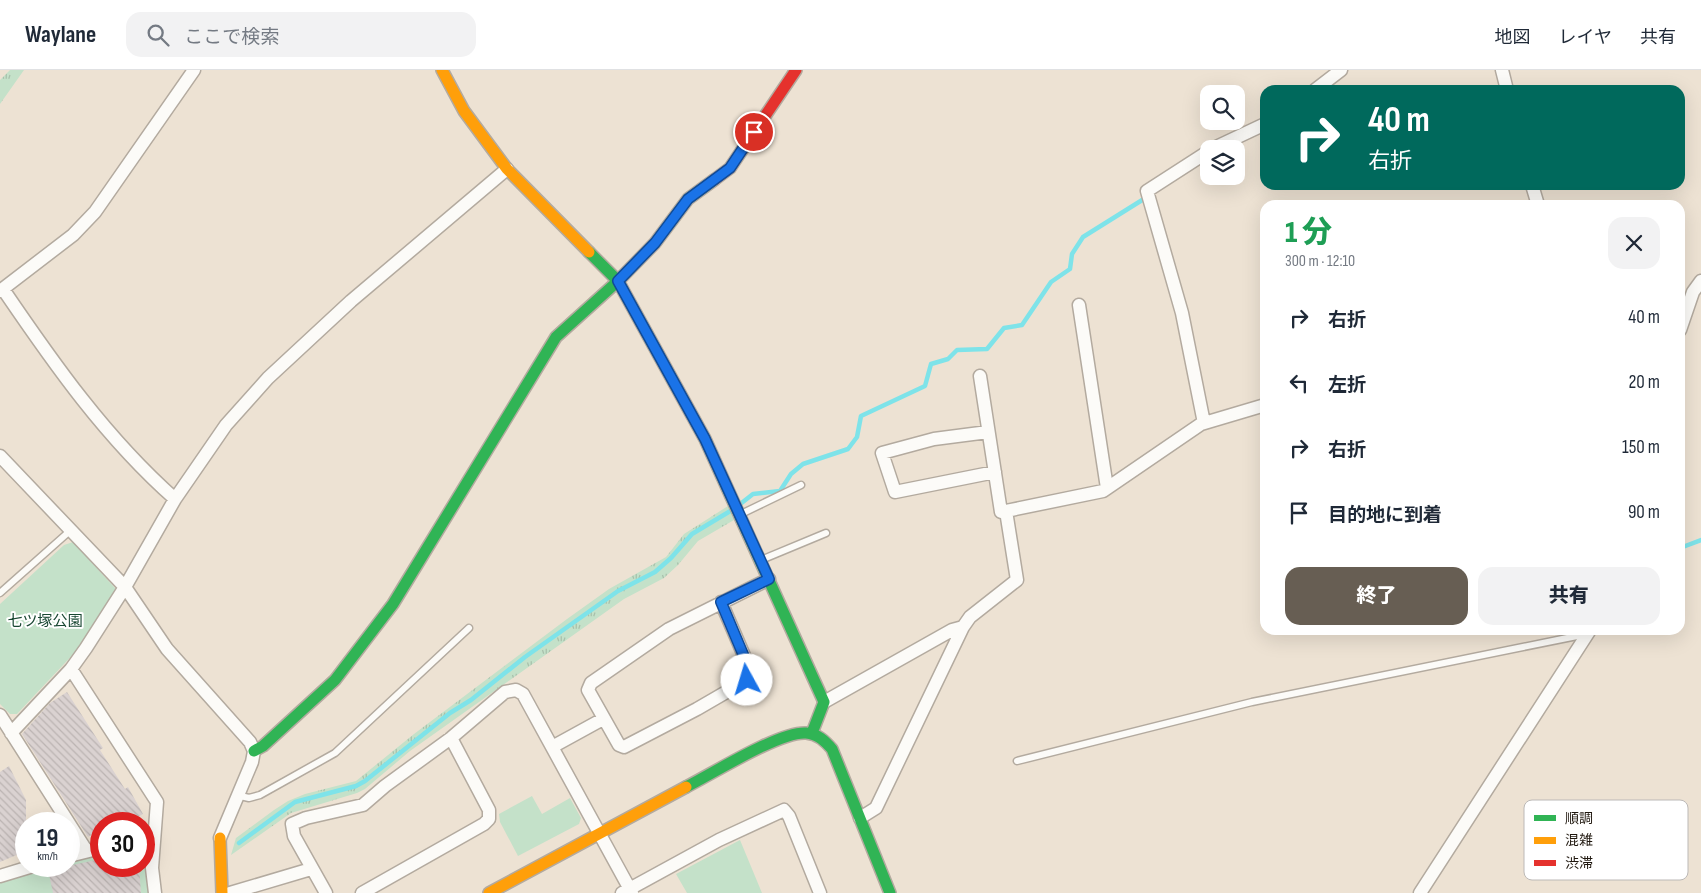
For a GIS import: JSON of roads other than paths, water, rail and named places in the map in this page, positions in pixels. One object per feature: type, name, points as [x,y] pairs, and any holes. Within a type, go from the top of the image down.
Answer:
[{"type":"street","points":[[175,499],[92,414],[57,370],[1,290],[73,235],[96,212],[194,70]]},
{"type":"street","points":[[442,70],[464,111],[507,169],[618,281],[705,439],[824,702],[812,733]]},
{"type":"street","points":[[254,751],[263,746],[335,680],[366,642],[393,604],[556,337],[618,281],[655,243],[688,199],[730,168],[796,70]]},
{"type":"street","points":[[1322,85],[1341,70]]},
{"type":"street","points":[[1502,70],[1506,85]]},
{"type":"street","points":[[1231,140],[1260,126]]},
{"type":"street","points":[[1200,157],[1147,191],[1182,313],[1204,423]]},
{"type":"street","points":[[11,733],[71,669],[125,587],[175,499],[226,425],[268,378],[352,301],[507,169]]},
{"type":"street","points":[[1685,315],[1693,292],[1701,281]]},
{"type":"street","points":[[1079,305],[1107,488]]},
{"type":"street","points":[[980,376],[1001,512],[1029,508],[1107,488],[1204,423],[1260,406]]},
{"type":"street","points":[[988,432],[934,439],[882,453],[895,492],[995,472]]},
{"type":"street","points":[[0,456],[125,587],[167,649],[242,731],[254,751],[252,762],[236,795],[220,838],[222,893]]},
{"type":"street","points":[[860,818],[876,808],[963,627],[970,617],[1018,580],[1006,511]]},
{"type":"street","points":[[721,602],[748,666],[747,680],[624,747],[614,740],[588,690],[591,683],[670,628],[721,602],[769,579]]},
{"type":"street","points":[[824,702],[952,630],[963,627]]},
{"type":"street","points":[[1420,893],[1587,635]]},
{"type":"street","points":[[71,669],[157,802],[158,814],[155,822]]},
{"type":"street","points":[[326,893],[294,836],[292,824],[306,818],[363,805],[385,786],[451,738],[506,692],[516,690],[523,694],[599,832],[628,892],[720,840],[784,810],[789,816],[820,893]]},
{"type":"street","points":[[0,714],[86,850]]},
{"type":"street","points":[[552,747],[603,719]]},
{"type":"street","points":[[489,893],[599,832],[779,739],[803,731],[812,733],[825,740],[832,749],[890,893]]},
{"type":"street","points":[[362,893],[484,824],[489,819],[489,810],[451,738]]},
{"type":"street","points":[[80,852],[90,849]]},
{"type":"street","points":[[230,893],[311,868]]},
{"type":"street","points":[[0,876],[15,871]]},
{"type":"street","points":[[153,877],[155,893]]},
{"type":"lane","points":[[740,514],[801,485]]},
{"type":"lane","points":[[0,593],[71,530]]},
{"type":"lane","points":[[760,560],[826,532]]},
{"type":"lane","points":[[236,795],[249,798],[260,795],[335,753],[469,628]]},
{"type":"lane","points":[[1017,761],[1252,702],[1575,635]]},
{"type":"waterway","points":[[739,505],[753,494],[780,491],[791,474],[803,464],[848,449],[857,437],[861,416],[925,386],[931,364],[948,359],[957,350],[987,349],[1004,328],[1022,325],[1051,282],[1070,269],[1072,254],[1083,237],[1147,197]]},
{"type":"waterway","points":[[239,843],[295,802],[356,786],[365,781],[450,713],[471,700],[525,657],[618,591],[655,572],[671,558],[692,534],[732,510]]},
{"type":"waterway","points":[[1685,546],[1701,540]]},
{"type":"park label","name":"七ツ塚公園","points":[[45,621]]}]
